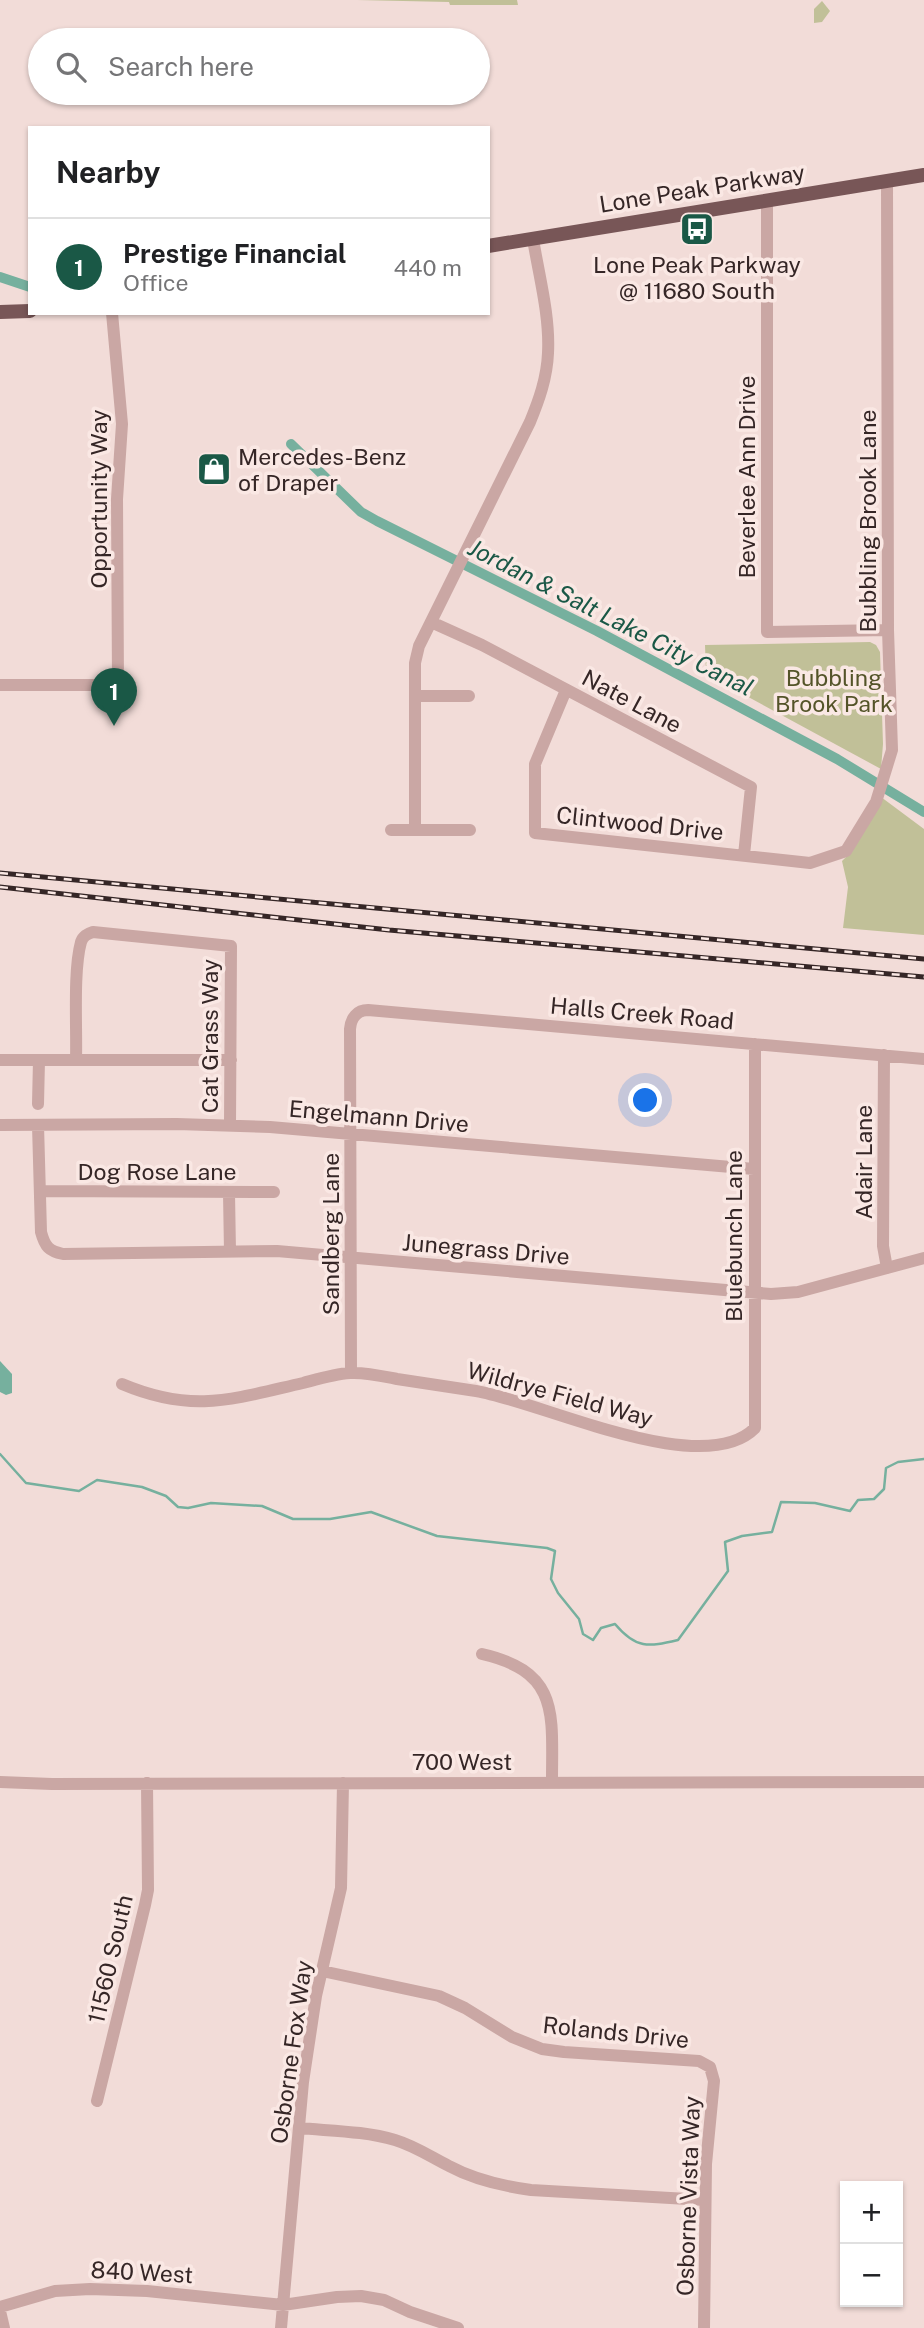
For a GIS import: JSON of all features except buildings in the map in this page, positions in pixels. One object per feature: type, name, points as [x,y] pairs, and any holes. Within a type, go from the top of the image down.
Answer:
[{"type":"main road","name":"Lone Peak Parkway","points":[[490,246],[924,176]]},
{"type":"main road","points":[[0,312],[28,311]]},
{"type":"street","name":"Bubbling Brook Lane","points":[[846,851],[876,802],[892,750],[888,630],[887,181]]},
{"type":"street","name":"Beverlee Ann Drive","points":[[767,200],[767,632],[888,630]]},
{"type":"street","points":[[415,830],[415,663],[419,646],[542,393],[548,355],[548,331],[533,239]]},
{"type":"street","name":"Opportunity Way","points":[[0,685],[118,685],[117,499],[122,424],[112,315]]},
{"type":"street","name":"Nate Lane","points":[[431,622],[482,645],[751,787],[744,855]]},
{"type":"street","name":"Clintwood Drive","points":[[566,690],[535,764],[535,833],[810,863],[846,851]]},
{"type":"street","points":[[415,696],[469,696]]},
{"type":"street","points":[[391,830],[470,830]]},
{"type":"street","name":"Cat Grass Way","points":[[76,1060],[78,973],[81,941],[85,934],[93,932],[231,946],[230,1125]]},
{"type":"street","name":"Halls Creek Road","points":[[357,1013],[368,1010],[924,1059]]},
{"type":"street","name":"Sandberg Lane","points":[[351,1373],[350,1024],[357,1013]]},
{"type":"street","name":"Bluebunch Lane","points":[[755,1044],[755,1428]]},
{"type":"street","name":"Adair Lane","points":[[884,1055],[883,1246],[887,1268]]},
{"type":"street","points":[[0,1060],[231,1060]]},
{"type":"street","points":[[38,1104],[39,1060]]},
{"type":"street","name":"Engelmann Drive","points":[[0,1125],[230,1125],[754,1169]]},
{"type":"street","points":[[38,1125],[40,1191]]},
{"type":"street","name":"Junegrass Drive","points":[[40,1191],[44,1244],[50,1251],[63,1254],[276,1251],[754,1293],[798,1292],[924,1258]]},
{"type":"street","name":"Dog Rose Lane","points":[[40,1191],[274,1192]]},
{"type":"street","points":[[229,1193],[230,1252]]},
{"type":"street","points":[[122,1384],[162,1399],[203,1402],[235,1398],[351,1373]]},
{"type":"street","name":"Wildrye Field Way","points":[[351,1373],[494,1394],[640,1439],[699,1447],[729,1444],[748,1435],[755,1428]]},
{"type":"street","points":[[482,1654],[505,1660],[521,1668],[535,1680],[545,1695],[552,1721],[552,1781]]},
{"type":"street","name":"700 West","points":[[0,1782],[924,1782]]},
{"type":"street","name":"11560 South","points":[[97,2101],[146,1898],[147,1783]]},
{"type":"street","name":"Osborne Fox Way","points":[[281,2328],[303,2082],[322,1971],[341,1888],[343,1783]]},
{"type":"street","name":"Rolands Drive","points":[[322,1971],[439,1996],[465,2008],[512,2037],[542,2049],[699,2061],[710,2067]]},
{"type":"street","name":"Osborne Vista Way","points":[[704,2328],[705,2200],[714,2081],[710,2067]]},
{"type":"street","points":[[299,2129],[371,2135],[396,2140],[465,2174],[503,2186],[705,2200]]},
{"type":"street","name":"840 West","points":[[0,2309],[55,2291],[90,2289],[147,2291],[283,2305],[361,2296],[384,2300],[458,2328]]},
{"type":"street","points":[[0,2309],[4,2328]]},
{"type":"green space","points":[[357,0],[517,0],[518,5],[450,5],[449,2]]},
{"type":"green space","points":[[822,1],[830,11],[822,22],[814,23],[814,9]]},
{"type":"green space","name":"Bubbling Brook Park","points":[[870,642],[876,645],[880,652],[883,744],[881,769],[706,674],[705,645]]},
{"type":"green space","points":[[881,797],[924,829],[924,935],[843,928],[848,887],[842,861],[852,851]]},
{"type":"shaded area","points":[[0,1361],[12,1374],[12,1393],[6,1395],[0,1392]]},
{"type":"waterway","name":"Jordan & Salt Lake City Canal","points":[[0,277],[28,286]]},
{"type":"waterway","name":"Jordan & Salt Lake City Canal","points":[[291,444],[361,512],[597,631],[837,759],[924,812]]},
{"type":"waterway","points":[[0,1454],[26,1483],[79,1491],[97,1480],[142,1487],[166,1496],[178,1507],[188,1508],[211,1503],[262,1506],[293,1519],[330,1519],[371,1512],[437,1536],[547,1548],[555,1551],[551,1579],[558,1593],[579,1619],[583,1634],[593,1640],[601,1628],[615,1624],[629,1638],[650,1645],[678,1640],[728,1571],[725,1542],[742,1536],[772,1532],[781,1502],[815,1503],[850,1511],[858,1500],[874,1499],[884,1489],[886,1468],[898,1462],[924,1459]]},
{"type":"railway","points":[[0,873],[924,959]]},
{"type":"railway","points":[[0,887],[389,930],[924,977]]},
{"type":"place","name":"Lone Peak Parkway @ 11680 South","points":[[697,229]]},
{"type":"place","name":"Mercedes-Benz of Draper","points":[[214,469]]},
{"type":"place","name":"Prestige Financial","points":[[114,726]]}]
